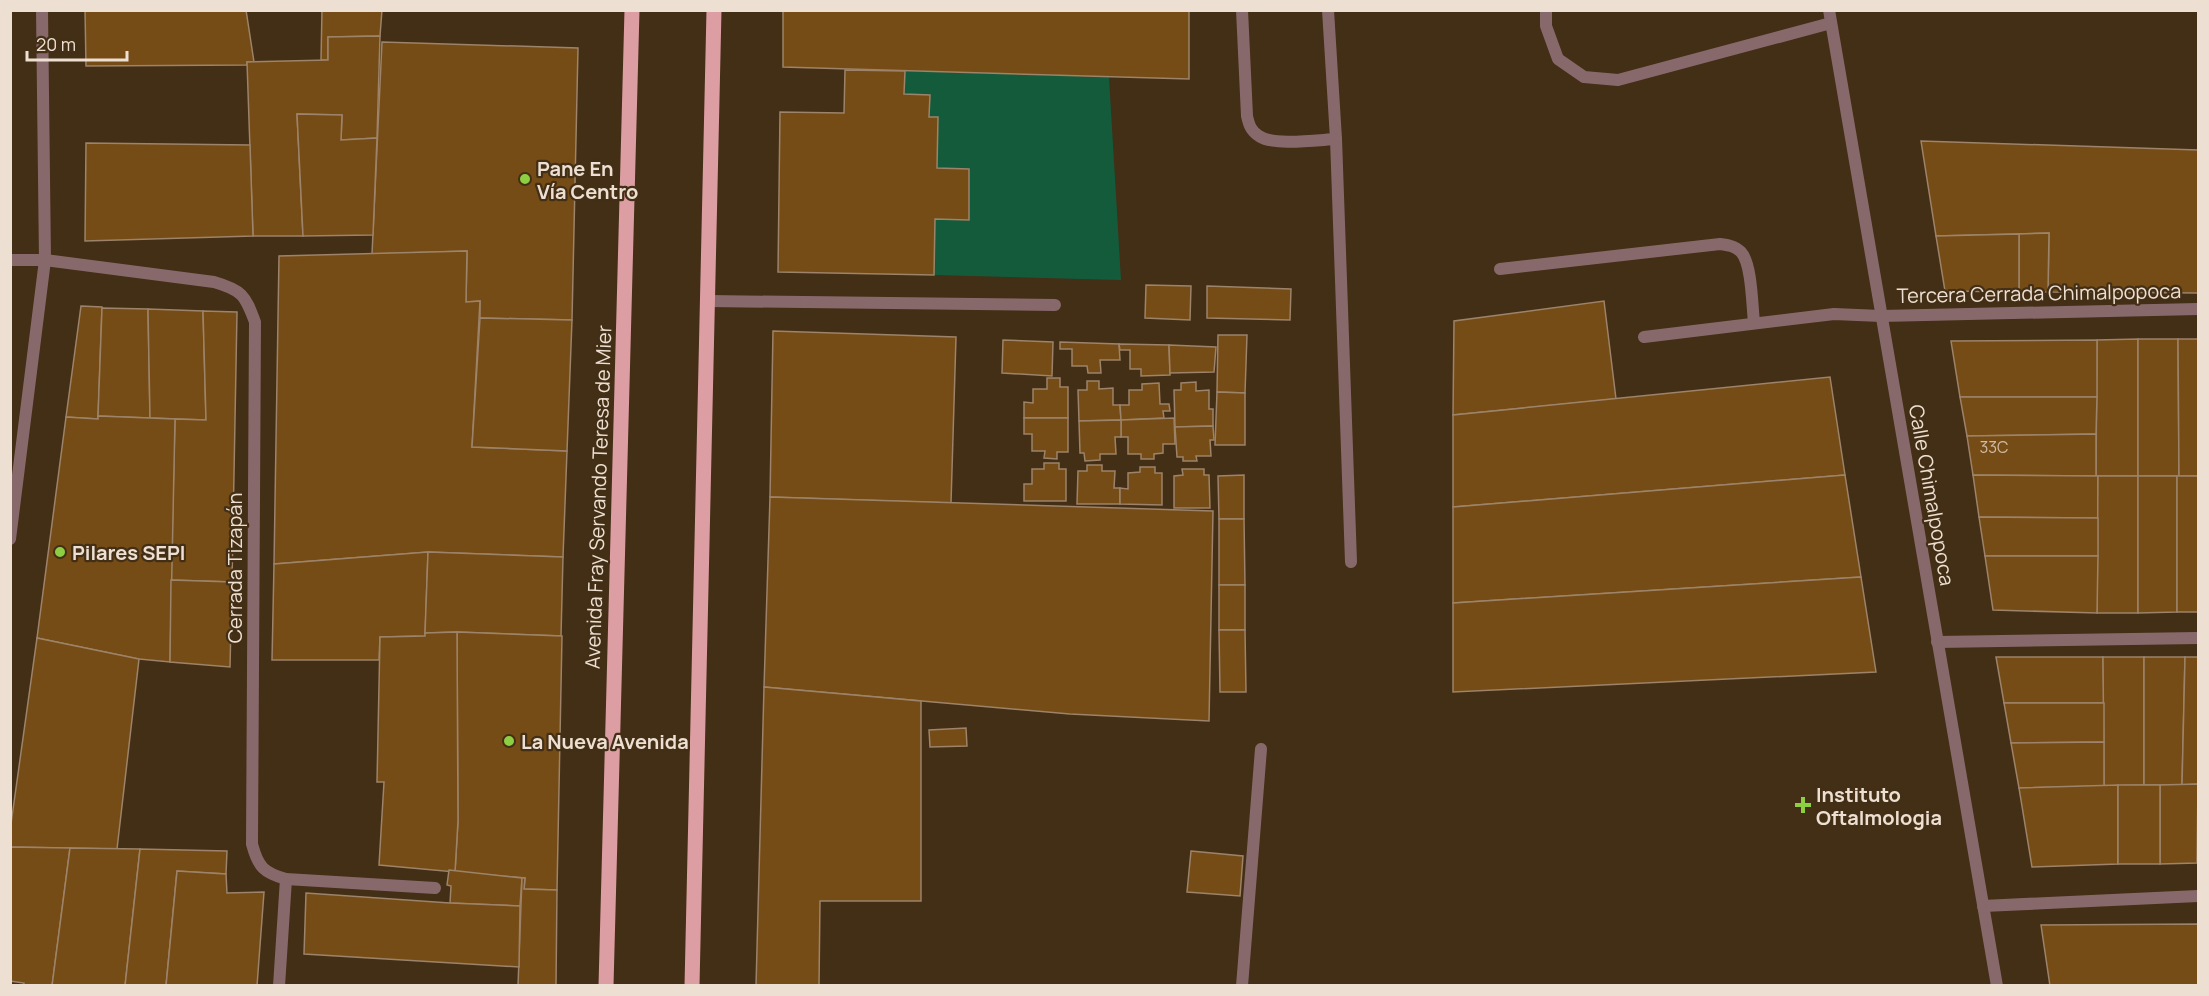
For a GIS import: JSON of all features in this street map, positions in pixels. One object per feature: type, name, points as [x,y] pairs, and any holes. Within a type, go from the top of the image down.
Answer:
[{"type":"main road","name":"Avenida Fray Servando Teresa de Mier","points":[[606,986],[632,10]]},
{"type":"main road","points":[[692,986],[714,10]]},
{"type":"street","points":[[10,539],[45,260],[42,10]]},
{"type":"street","points":[[1242,10],[1247,116],[1250,129],[1260,137],[1272,141],[1336,139]]},
{"type":"street","points":[[1328,10],[1336,139],[1351,562]]},
{"type":"street","points":[[1546,10],[1546,26],[1558,59],[1584,77],[1618,80],[1830,17]]},
{"type":"street","name":"Calle Chimalpopoca","points":[[1830,17],[1997,986]]},
{"type":"street","points":[[1500,269],[1720,243],[1732,245],[1743,253],[1747,266],[1754,322]]},
{"type":"street","name":"Cerrada Tizapán","points":[[10,260],[45,260],[214,282],[234,288],[248,303],[255,322],[252,844],[256,861],[270,875],[286,879],[435,888]]},
{"type":"street","points":[[708,301],[1054,305]]},
{"type":"street","name":"Tercera Cerrada Chimalpopoca","points":[[1644,337],[1834,314],[1881,316],[2199,309]]},
{"type":"street","points":[[1938,642],[2199,638]]},
{"type":"street","points":[[1242,986],[1261,749]]},
{"type":"street","points":[[279,986],[286,879]]},
{"type":"street","points":[[1983,906],[2199,896]]},
{"type":"green space","points":[[905,71],[1109,77],[1121,280],[934,275],[935,219],[969,220],[969,169],[937,168],[938,118],[929,117],[930,95],[904,94]]},
{"type":"building","points":[[85,10],[246,10],[254,62],[247,62],[247,65],[86,66]]},
{"type":"building","points":[[322,10],[382,10],[380,36],[328,37],[328,60],[321,60]]},
{"type":"building","points":[[783,10],[1189,10],[1189,79],[783,67]]},
{"type":"building","points":[[380,36],[377,138],[341,140],[342,115],[297,114],[303,236],[253,236],[247,62],[328,60],[328,37]]},
{"type":"building","points":[[382,42],[578,48],[572,320],[480,318],[480,301],[466,302],[467,251],[372,254]]},
{"type":"building","points":[[845,70],[905,71],[904,94],[930,95],[929,117],[938,117],[937,168],[969,169],[969,220],[935,219],[934,275],[778,272],[780,112],[844,113]]},
{"type":"building","points":[[297,114],[342,115],[341,140],[377,138],[373,235],[303,236]]},
{"type":"building","points":[[1921,141],[2198,150],[2198,293],[2048,292],[2049,233],[1936,236]]},
{"type":"building","points":[[86,143],[250,145],[253,236],[85,241]]},
{"type":"building","points":[[2049,233],[2048,292],[2019,292],[2019,234]]},
{"type":"building","points":[[2019,234],[2019,292],[1945,291],[1936,236]]},
{"type":"building","points":[[467,251],[466,302],[480,301],[472,447],[567,451],[563,557],[428,552],[274,564],[279,256]]},
{"type":"building","points":[[1146,285],[1191,286],[1190,320],[1145,318]]},
{"type":"building","points":[[1207,286],[1291,289],[1290,320],[1207,318]]},
{"type":"building","points":[[1604,301],[1616,399],[1453,415],[1454,321]]},
{"type":"building","points":[[81,306],[102,307],[98,419],[66,417]]},
{"type":"building","points":[[102,308],[148,309],[150,418],[98,416]]},
{"type":"building","points":[[148,309],[203,311],[206,420],[150,418]]},
{"type":"building","points":[[203,311],[237,312],[232,582],[171,580],[175,419],[206,420]]},
{"type":"building","points":[[480,318],[572,320],[567,451],[472,447]]},
{"type":"building","points":[[773,331],[956,337],[951,503],[770,497]]},
{"type":"building","points":[[1218,335],[1247,335],[1245,393],[1217,392]]},
{"type":"building","points":[[2138,339],[2138,476],[2096,476],[2097,340]]},
{"type":"building","points":[[2138,339],[2178,339],[2179,476],[2138,476]]},
{"type":"building","points":[[2178,339],[2198,339],[2198,476],[2179,476]]},
{"type":"building","points":[[1003,340],[1053,342],[1052,376],[1002,373]]},
{"type":"building","points":[[2097,340],[2097,397],[1960,397],[1951,341]]},
{"type":"building","points":[[1060,342],[1119,344],[1120,360],[1100,360],[1101,373],[1088,373],[1087,366],[1072,366],[1072,349],[1060,349]]},
{"type":"building","points":[[1119,344],[1169,345],[1170,375],[1141,376],[1141,369],[1130,369],[1130,350],[1120,350]]},
{"type":"building","points":[[1169,345],[1216,347],[1214,372],[1170,373]]},
{"type":"building","points":[[1830,377],[1845,475],[1453,507],[1453,415]]},
{"type":"building","points":[[1047,378],[1060,378],[1060,387],[1068,387],[1068,418],[1024,418],[1024,402],[1033,403],[1033,389],[1047,389]]},
{"type":"building","points":[[1087,381],[1099,381],[1099,389],[1113,388],[1113,405],[1120,405],[1121,420],[1079,421],[1078,390],[1087,390]]},
{"type":"building","points":[[1196,382],[1196,391],[1209,390],[1209,409],[1213,409],[1213,426],[1175,427],[1174,390],[1181,390],[1181,383]]},
{"type":"building","points":[[1159,383],[1160,404],[1169,404],[1170,411],[1163,411],[1164,418],[1121,420],[1120,405],[1129,405],[1129,390],[1142,390],[1142,384]]},
{"type":"building","points":[[1217,392],[1245,393],[1245,445],[1215,445]]},
{"type":"building","points":[[1960,397],[2097,397],[2096,434],[1967,436]]},
{"type":"building","points":[[98,416],[175,419],[170,662],[139,659],[37,638],[66,417],[98,419]]},
{"type":"building","points":[[1024,418],[1068,418],[1068,452],[1057,452],[1057,459],[1044,458],[1045,451],[1032,451],[1032,434],[1024,434]]},
{"type":"building","points":[[1174,418],[1175,444],[1163,444],[1163,453],[1154,454],[1154,459],[1141,459],[1141,454],[1128,454],[1128,437],[1121,437],[1121,420]]},
{"type":"building","points":[[1121,420],[1121,437],[1115,437],[1116,454],[1100,454],[1100,460],[1085,461],[1084,453],[1080,453],[1079,421]]},
{"type":"building","points":[[1213,426],[1214,440],[1210,440],[1211,456],[1196,456],[1197,461],[1183,461],[1183,457],[1177,457],[1175,427]]},
{"type":"building","points":[[2096,434],[2096,476],[1973,475],[1967,436]]},
{"type":"building","points":[[1044,463],[1059,463],[1059,469],[1066,469],[1066,501],[1024,501],[1024,484],[1032,484],[1032,469],[1044,469]]},
{"type":"building","points":[[1087,465],[1102,465],[1102,471],[1115,471],[1114,488],[1120,488],[1120,504],[1077,504],[1078,471],[1087,471]]},
{"type":"building","points":[[1140,467],[1155,467],[1155,473],[1162,473],[1162,505],[1120,504],[1120,488],[1128,489],[1128,473],[1140,472]]},
{"type":"building","points":[[1182,469],[1204,469],[1204,475],[1209,475],[1210,508],[1174,508],[1174,476],[1183,475]]},
{"type":"building","points":[[1244,475],[1244,519],[1219,519],[1218,476]]},
{"type":"building","points":[[1845,475],[1861,577],[1453,603],[1453,507]]},
{"type":"building","points":[[1973,475],[2098,476],[2098,518],[1979,517]]},
{"type":"building","points":[[2098,476],[2138,476],[2138,613],[2097,613]]},
{"type":"building","points":[[2138,476],[2177,476],[2177,612],[2138,613]]},
{"type":"building","points":[[2177,476],[2198,476],[2198,612],[2177,612]]},
{"type":"building","points":[[770,497],[1213,511],[1209,721],[1070,714],[764,687]]},
{"type":"building","points":[[1979,517],[2098,518],[2098,556],[1985,556]]},
{"type":"building","points":[[1219,519],[1244,519],[1245,585],[1219,585]]},
{"type":"building","points":[[428,552],[425,636],[380,637],[379,660],[272,660],[274,564]]},
{"type":"building","points":[[428,552],[563,557],[561,636],[425,633]]},
{"type":"building","points":[[1985,556],[2098,556],[2097,613],[1993,610]]},
{"type":"building","points":[[1861,577],[1876,672],[1453,692],[1453,603]]},
{"type":"building","points":[[171,580],[232,582],[230,667],[170,662]]},
{"type":"building","points":[[1219,585],[1245,585],[1245,630],[1219,630]]},
{"type":"building","points":[[1219,630],[1245,630],[1246,692],[1220,692]]},
{"type":"building","name":"La Nueva Avenida","points":[[457,632],[562,636],[557,890],[524,889],[525,878],[455,872],[458,821]]},
{"type":"building","points":[[457,632],[458,821],[455,872],[379,865],[384,782],[377,782],[380,637],[425,636],[425,633]]},
{"type":"building","points":[[37,638],[139,659],[117,849],[10,847],[10,831]]},
{"type":"building","points":[[1996,657],[2103,657],[2104,703],[2004,703]]},
{"type":"building","points":[[2103,657],[2144,657],[2144,785],[2104,786]]},
{"type":"building","points":[[2144,657],[2185,657],[2182,785],[2144,785]]},
{"type":"building","points":[[2185,657],[2198,657],[2198,784],[2182,785]]},
{"type":"building","points":[[764,687],[921,701],[921,901],[820,901],[819,986],[756,986]]},
{"type":"building","points":[[2004,703],[2104,703],[2104,742],[2011,743]]},
{"type":"building","points":[[966,728],[967,746],[930,747],[929,730]]},
{"type":"building","points":[[2104,742],[2104,786],[2019,788],[2011,743]]},
{"type":"building","points":[[2198,784],[2197,863],[2160,864],[2160,785]]},
{"type":"building","points":[[2118,785],[2118,864],[2032,867],[2019,788]]},
{"type":"building","points":[[2118,785],[2160,785],[2160,864],[2118,864]]},
{"type":"building","points":[[10,847],[70,848],[52,986],[23,986],[24,983],[10,981]]},
{"type":"building","points":[[70,848],[140,849],[125,986],[52,986]]},
{"type":"building","points":[[140,849],[227,851],[226,874],[177,871],[166,986],[125,986]]},
{"type":"building","points":[[1191,851],[1243,856],[1240,896],[1187,892]]},
{"type":"building","points":[[449,870],[522,878],[520,906],[450,903],[451,886],[447,885]]},
{"type":"building","points":[[177,871],[226,874],[227,893],[264,892],[257,986],[166,986]]},
{"type":"building","points":[[522,878],[525,878],[524,889],[557,890],[556,986],[518,986]]},
{"type":"building","points":[[306,893],[520,906],[519,967],[304,954]]},
{"type":"building","points":[[2198,924],[2198,986],[2050,986],[2041,925]]},
{"type":"place","name":"Pane En Vía Centro","points":[[525,179]]},
{"type":"place","name":"Pilares SEPI","points":[[60,552]]},
{"type":"place","name":"La Nueva Avenida","points":[[509,741]]},
{"type":"place","name":"Instituto Oftalmologia","points":[[1803,805]]}]
